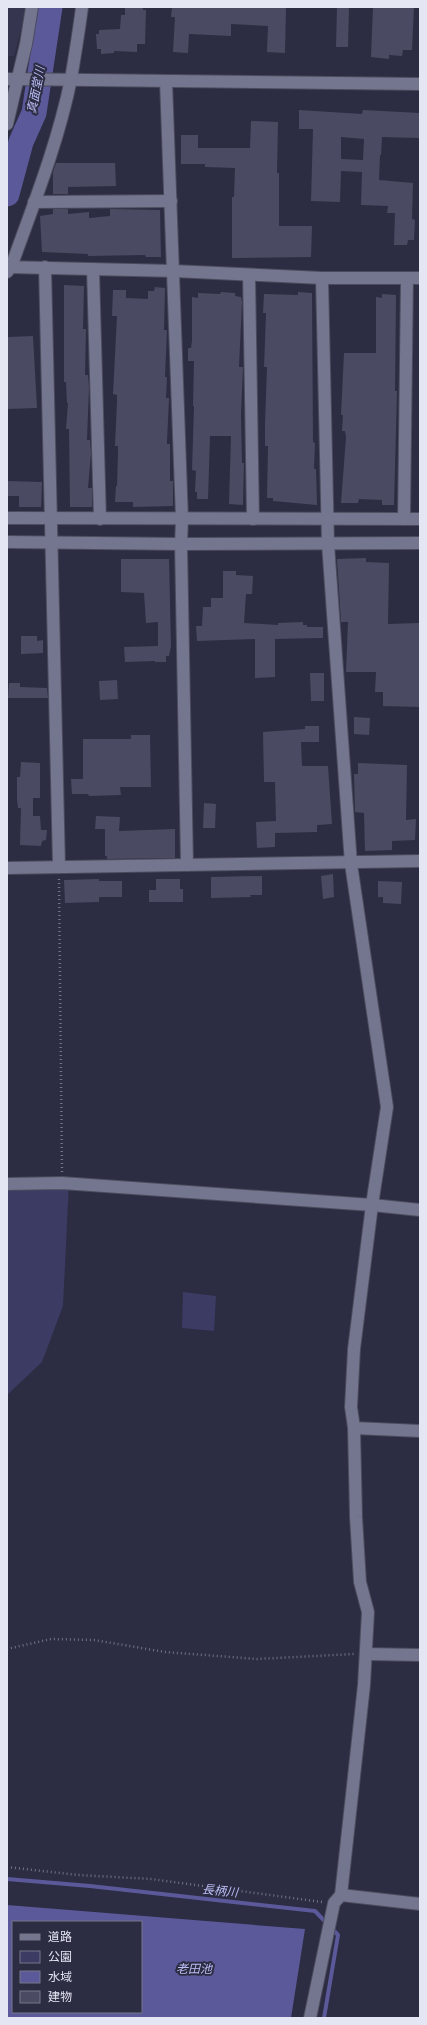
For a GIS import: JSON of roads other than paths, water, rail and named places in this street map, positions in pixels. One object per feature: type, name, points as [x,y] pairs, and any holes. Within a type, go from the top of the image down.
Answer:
[{"type":"street","points":[[7,124],[32,7]]},
{"type":"street","points":[[82,7],[70,80],[55,136],[34,202],[8,269],[46,267],[322,278],[420,278]]},
{"type":"street","points":[[16,79],[420,84]]},
{"type":"street","points":[[166,81],[182,519],[181,544],[187,865]]},
{"type":"street","points":[[34,202],[171,201]]},
{"type":"street","points":[[46,267],[59,866]]},
{"type":"street","points":[[93,269],[100,519]]},
{"type":"street","points":[[249,275],[253,519]]},
{"type":"street","points":[[310,2018],[337,1899],[366,1654],[368,1612],[360,1582],[356,1517],[354,1428],[351,1407],[354,1349],[372,1205],[387,1106],[351,864],[328,544],[322,278]]},
{"type":"street","points":[[404,519],[406,278]]},
{"type":"street","points":[[7,518],[420,519]]},
{"type":"street","points":[[7,542],[53,541],[181,544],[420,543]]},
{"type":"street","points":[[7,868],[59,866],[351,864],[420,861]]},
{"type":"street","points":[[7,1184],[62,1183],[372,1205],[420,1210]]},
{"type":"street","points":[[354,1428],[420,1431]]},
{"type":"street","points":[[366,1654],[420,1654]]},
{"type":"street","points":[[337,1899],[420,1904]]},
{"type":"water","name":"老田池","points":[[7,1905],[305,1929],[291,2018],[7,2018]]},
{"type":"waterway","name":"真面堂川","points":[[7,194],[21,142],[34,113],[50,7]]},
{"type":"waterway","name":"長柄川","points":[[7,1879],[90,1886],[315,1911],[338,1935],[324,2018]]}]
